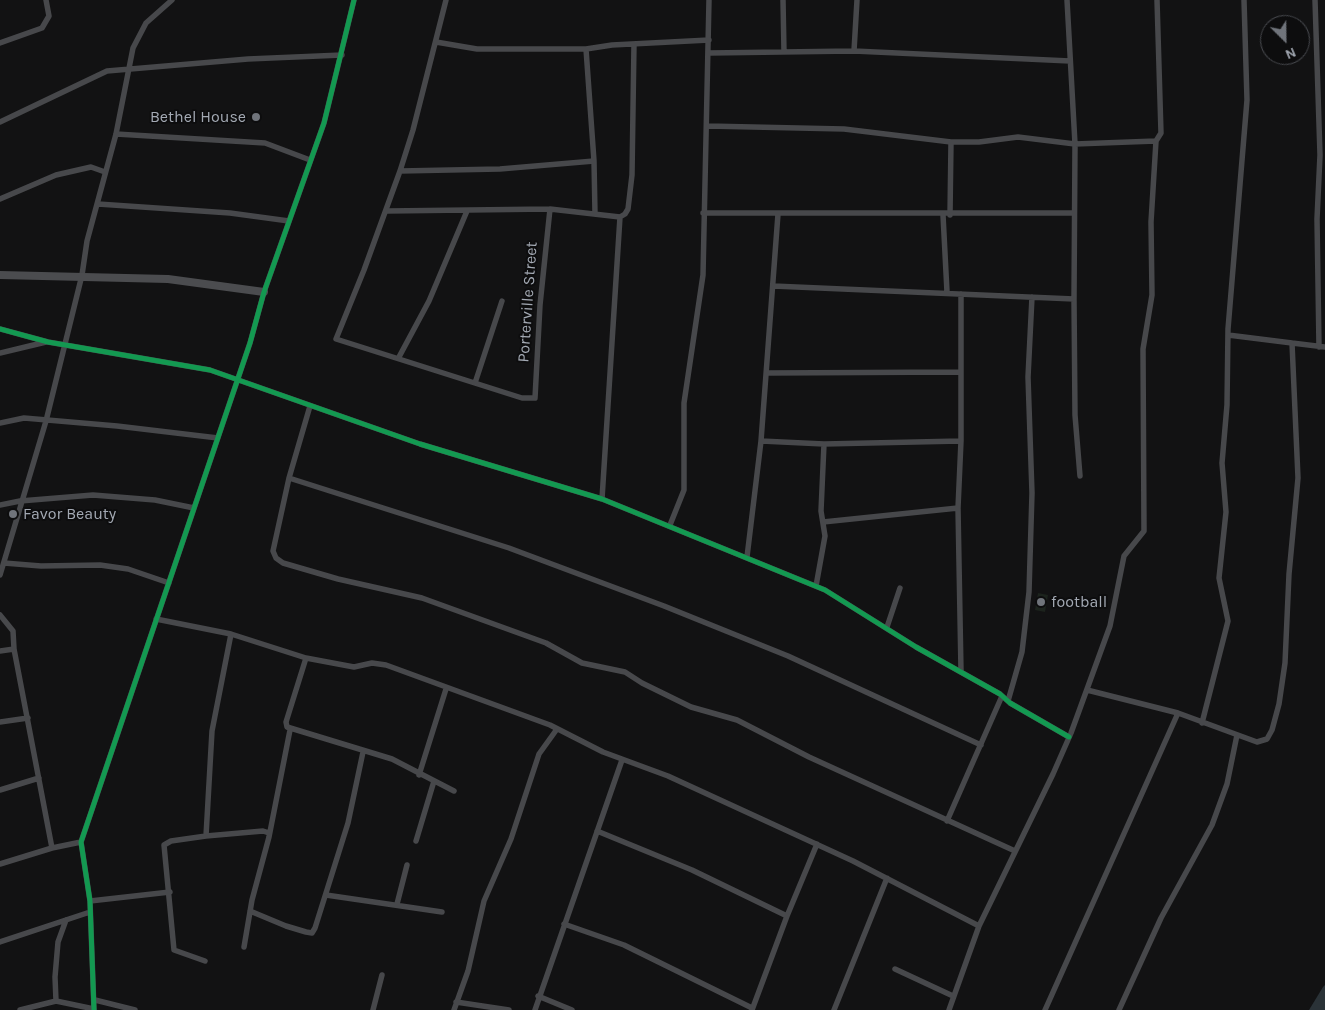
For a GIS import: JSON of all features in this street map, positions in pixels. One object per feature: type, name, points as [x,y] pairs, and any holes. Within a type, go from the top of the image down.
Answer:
[{"type":"street","points":[[0,43],[42,28],[49,16],[46,0]]},
{"type":"street","points":[[0,575],[20,501],[46,421],[82,275],[87,241],[116,134],[133,48],[146,22],[172,0]]},
{"type":"street","points":[[20,1010],[56,1001],[94,1010],[90,901],[81,842],[238,380],[264,292],[324,123],[354,0]]},
{"type":"street","points":[[446,0],[400,171],[387,211],[336,339],[399,357],[475,383],[502,301]]},
{"type":"street","points":[[670,525],[684,490],[684,403],[703,275],[709,0]]},
{"type":"street","points":[[783,0],[784,52]]},
{"type":"street","points":[[854,51],[857,0]]},
{"type":"street","points":[[1067,0],[1075,144],[1075,415],[1080,476]]},
{"type":"street","points":[[948,1010],[979,926],[1069,738],[1110,626],[1124,556],[1144,530],[1143,349],[1152,295],[1151,222],[1156,141],[1161,132],[1157,0]]},
{"type":"street","points":[[1202,723],[1228,621],[1219,578],[1226,512],[1222,463],[1227,405],[1228,335],[1247,100],[1244,0]]},
{"type":"street","points":[[1228,335],[1322,347],[1317,219],[1320,155],[1315,0]]},
{"type":"street","points":[[436,42],[477,49],[586,49],[612,45],[709,40]]},
{"type":"street","points":[[602,499],[620,217],[628,209],[632,175],[634,44]]},
{"type":"street","points":[[586,49],[596,214]]},
{"type":"street","points":[[709,53],[854,51],[1070,61]]},
{"type":"street","points":[[0,122],[106,71],[248,59],[342,55]]},
{"type":"street","points":[[707,126],[844,129],[951,142],[979,142],[1018,137],[1075,144],[1156,141]]},
{"type":"street","points":[[116,134],[265,144],[310,160]]},
{"type":"street","points":[[950,215],[951,142]]},
{"type":"street","points":[[400,171],[500,169],[594,161]]},
{"type":"street","points":[[0,200],[56,174],[90,167],[105,172]]},
{"type":"street","points":[[98,204],[230,212],[289,221]]},
{"type":"street","points":[[387,211],[550,209],[620,217]]},
{"type":"street","name":"Porterville Street","points":[[475,383],[522,398],[535,398],[540,305],[550,209]]},
{"type":"street","points":[[399,357],[429,301],[468,211]]},
{"type":"street","points":[[703,213],[943,215],[1074,213]]},
{"type":"street","points":[[746,557],[761,441],[778,214]]},
{"type":"street","points":[[943,215],[948,292]]},
{"type":"street","points":[[0,275],[82,275],[168,279],[264,292]]},
{"type":"street","points":[[773,286],[948,292],[1074,299]]},
{"type":"street","points":[[961,294],[961,441],[958,508],[961,671]]},
{"type":"street","points":[[1008,701],[1022,652],[1029,592],[1032,493],[1028,377],[1032,297]]},
{"type":"street","points":[[0,329],[48,342],[210,370],[420,444],[602,499],[670,525],[816,586],[887,627],[927,653],[961,671],[1069,738]]},
{"type":"street","points":[[0,353],[48,342]]},
{"type":"street","points":[[1086,690],[1178,713],[1257,742],[1267,739],[1276,718],[1284,673],[1289,565],[1298,478],[1292,343]]},
{"type":"street","points":[[767,372],[960,372]]},
{"type":"street","points":[[310,406],[289,478],[273,551],[276,558],[283,563],[338,579],[422,598],[546,643],[582,663],[625,672],[642,683],[690,707],[737,720],[809,757],[1015,851]]},
{"type":"street","points":[[0,424],[16,419],[117,426],[218,438]]},
{"type":"street","points":[[761,441],[824,444],[961,441]]},
{"type":"street","points":[[816,586],[824,542],[821,511],[824,444]]},
{"type":"street","points":[[289,478],[509,548],[664,606],[788,656],[981,745]]},
{"type":"street","points":[[0,505],[20,501],[93,496],[155,500],[194,508]]},
{"type":"street","points":[[823,522],[958,508]]},
{"type":"street","points":[[4,563],[41,566],[100,565],[128,569],[169,583]]},
{"type":"street","points":[[887,627],[900,588]]},
{"type":"street","points":[[0,615],[14,631],[14,649],[52,848]]},
{"type":"street","points":[[156,619],[231,634],[306,658],[354,667],[372,663],[386,665],[446,689],[558,729],[622,760],[668,776],[817,844],[979,926]]},
{"type":"street","points":[[206,836],[212,731],[231,634]]},
{"type":"street","points":[[0,651],[14,649]]},
{"type":"street","points":[[244,947],[250,910],[269,833],[290,730],[286,722],[306,658]]},
{"type":"street","points":[[419,775],[446,689]]},
{"type":"street","points":[[947,821],[1002,696]]},
{"type":"street","points":[[1045,1010],[1078,932],[1152,776],[1178,713]]},
{"type":"street","points":[[0,722],[28,718]]},
{"type":"street","points":[[454,1010],[468,970],[484,901],[512,839],[539,754],[558,729]]},
{"type":"street","points":[[290,730],[392,760],[454,791]]},
{"type":"street","points":[[1119,1010],[1160,918],[1212,825],[1226,784],[1237,736]]},
{"type":"street","points":[[250,910],[286,926],[312,933],[348,823],[363,752]]},
{"type":"street","points":[[535,1010],[538,996],[622,760]]},
{"type":"street","points":[[0,790],[40,778]]},
{"type":"street","points":[[416,841],[434,781]]},
{"type":"street","points":[[205,961],[174,950],[170,892],[164,845],[171,841],[206,836],[263,831],[269,833]]},
{"type":"street","points":[[597,831],[692,870],[786,916]]},
{"type":"street","points":[[0,864],[52,848],[81,842]]},
{"type":"street","points":[[564,924],[624,945],[752,1009],[786,916],[817,844]]},
{"type":"street","points":[[397,904],[407,865]]},
{"type":"street","points":[[834,1010],[887,878]]},
{"type":"street","points":[[90,901],[170,892]]},
{"type":"street","points":[[326,895],[442,912]]},
{"type":"street","points":[[0,942],[90,912]]},
{"type":"street","points":[[56,1001],[55,977],[58,942],[66,920]]},
{"type":"street","points":[[895,969],[953,996]]},
{"type":"street","points":[[372,1010],[382,975]]},
{"type":"street","points":[[538,996],[572,1010]]},
{"type":"street","points":[[95,1000],[135,1010]]},
{"type":"street","points":[[456,1002],[509,1010]]},
{"type":"shaded area","name":"football","points":[[1038,593],[1048,595],[1045,612],[1035,610]]},
{"type":"shaded area","points":[[1325,985],[1325,1010],[1309,1010],[1323,987]]},
{"type":"cycle path","points":[[94,1010],[90,901],[81,842],[250,343],[264,292],[324,123],[354,0]]},
{"type":"cycle path","points":[[0,329],[48,342],[210,370],[420,444],[602,499],[825,590],[916,647],[1000,694],[1010,703],[1069,737]]},
{"type":"place","name":"Bethel House","points":[[256,117]]},
{"type":"place","name":"Favor Beauty","points":[[13,514]]},
{"type":"place","name":"football","points":[[1041,602]]}]
